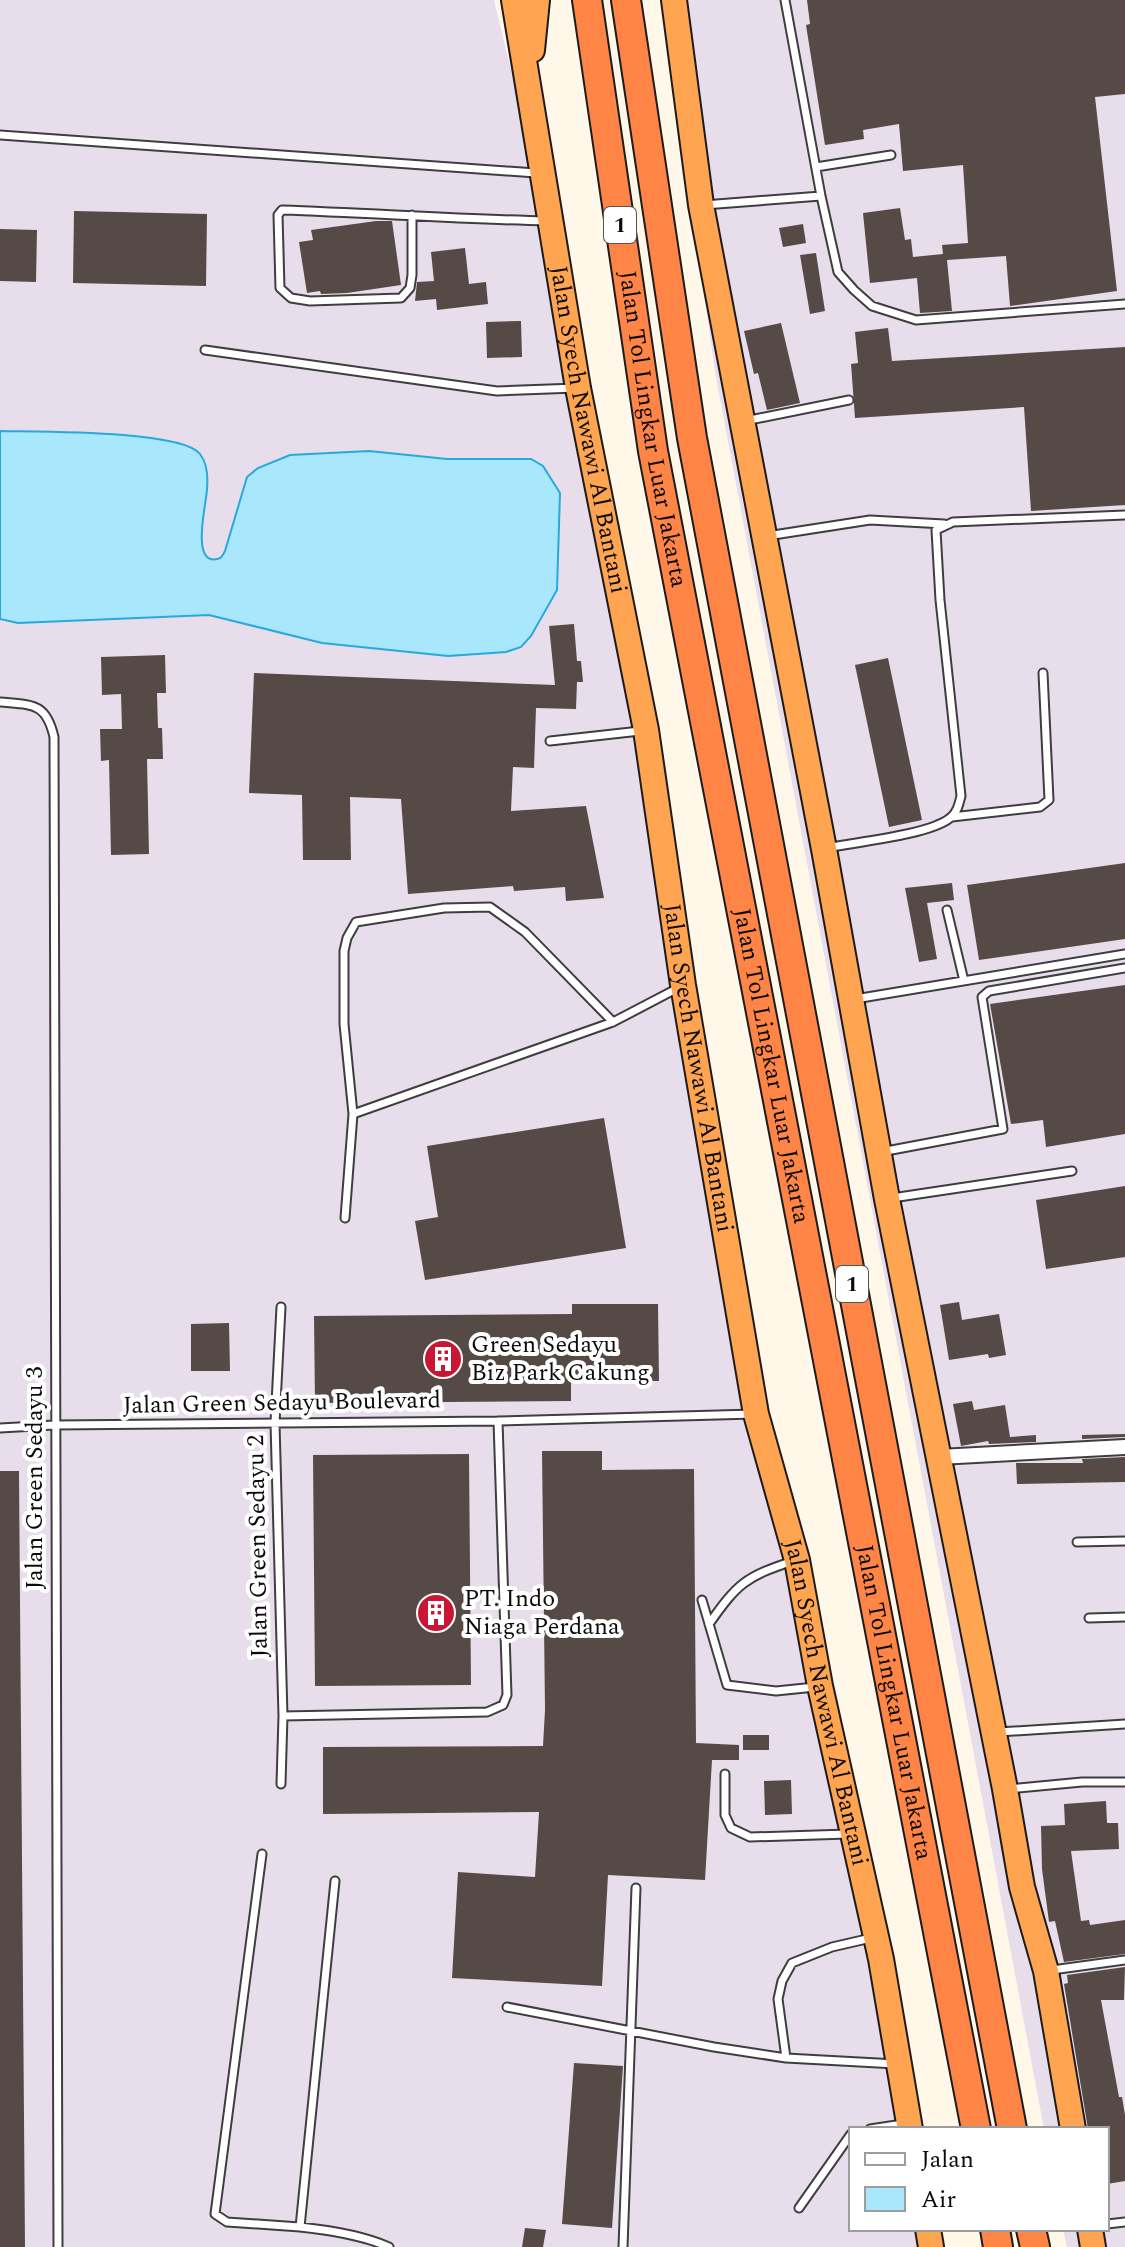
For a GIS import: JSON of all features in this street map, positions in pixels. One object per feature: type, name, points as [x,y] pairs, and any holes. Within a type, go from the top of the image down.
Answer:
[{"type":"highway","name":"Jalan Syech Nawawi Al Bantani","points":[[514,0],[578,388],[646,730],[683,985],[756,1414],[797,1560],[820,1686],[876,1937],[910,2126]]},
{"type":"highway","points":[[528,88],[537,0]]},
{"type":"highway","name":"Jalan Tol Lingkar Luar Jakarta","points":[[587,0],[653,451],[976,2127]]},
{"type":"highway","name":"Jalan Tol Lingkar Luar Jakarta","points":[[626,0],[692,438],[1012,2127]]},
{"type":"highway","points":[[663,0],[683,63]]},
{"type":"highway","points":[[674,0],[701,205],[824,849],[887,1199],[1022,1887],[1046,1971],[1073,2127]]},
{"type":"street","points":[[939,1457],[1125,1447]]},
{"type":"lane","points":[[785,0],[838,272],[872,306],[916,320],[1125,304]]},
{"type":"lane","points":[[0,135],[541,173]]},
{"type":"lane","points":[[816,167],[891,155]]},
{"type":"lane","points":[[701,205],[821,196]]},
{"type":"lane","points":[[412,215],[412,275],[410,288],[401,298],[310,301],[291,298],[280,288],[278,215],[282,210],[412,215],[549,221]]},
{"type":"lane","points":[[205,350],[497,391],[578,388]]},
{"type":"lane","points":[[743,422],[849,400]]},
{"type":"lane","points":[[765,537],[870,520],[944,524],[1125,515]]},
{"type":"lane","points":[[944,524],[936,530],[936,553],[961,796],[952,817]]},
{"type":"lane","points":[[824,849],[928,829],[952,817],[1040,807],[1049,800],[1043,673]]},
{"type":"lane","name":"Jalan Green Sedayu 3","points":[[0,702],[25,704],[45,711],[54,737],[58,2247]]},
{"type":"lane","points":[[550,741],[646,730]]},
{"type":"lane","points":[[345,1218],[353,1114],[344,1024],[344,951],[356,922],[444,908],[490,907],[525,932],[613,1022]]},
{"type":"lane","points":[[947,910],[964,981]]},
{"type":"lane","points":[[851,999],[1125,954]]},
{"type":"lane","points":[[879,1153],[1003,1129],[984,994],[1125,968]]},
{"type":"lane","points":[[353,1114],[613,1022],[683,985]]},
{"type":"lane","points":[[887,1199],[1072,1171]]},
{"type":"lane","name":"Jalan Green Sedayu 2","points":[[281,1307],[275,1423],[283,1716],[281,1784]]},
{"type":"lane","name":"Jalan Green Sedayu Boulevard","points":[[0,1428],[756,1414]]},
{"type":"lane","points":[[283,1716],[487,1712],[503,1705],[507,1695],[498,1421]]},
{"type":"lane","points":[[1077,1542],[1125,1541]]},
{"type":"lane","points":[[709,1624],[732,1591],[757,1573],[797,1560]]},
{"type":"lane","points":[[702,1600],[730,1687],[776,1691],[820,1686]]},
{"type":"lane","points":[[1089,1618],[1125,1617]]},
{"type":"lane","points":[[993,1732],[1125,1724]]},
{"type":"lane","points":[[725,1774],[725,1815],[731,1828],[750,1837],[853,1833]]},
{"type":"lane","points":[[1005,1789],[1082,1782],[1125,1782]]},
{"type":"lane","points":[[262,1854],[215,2214],[227,2222],[300,2227],[389,2247]]},
{"type":"lane","points":[[300,2227],[335,1881]]},
{"type":"lane","points":[[623,2247],[636,1888]]},
{"type":"lane","points":[[786,2058],[778,1999],[782,1981],[792,1963],[832,1947],[876,1937]]},
{"type":"lane","points":[[1046,1971],[1125,1960]]},
{"type":"lane","points":[[507,2007],[786,2058],[899,2064]]},
{"type":"lane","points":[[799,2208],[849,2137]]},
{"type":"shaded area","points":[[0,0],[494,0],[589,393],[732,1301],[910,2127],[849,2127],[849,2231],[932,2231],[936,2247],[0,2247]]},
{"type":"shaded area","points":[[661,0],[1125,0],[1125,2247],[1067,2247],[1063,2231],[1109,2231],[1109,2127],[1044,2127],[716,377]]},
{"type":"water","points":[[0,431],[137,436],[187,446],[200,454],[206,466],[202,543],[209,558],[217,559],[225,551],[247,477],[258,468],[290,455],[369,451],[447,459],[531,459],[543,466],[560,493],[557,590],[531,636],[521,647],[506,652],[448,656],[322,643],[209,615],[18,623],[0,619]]},
{"type":"building","points":[[807,0],[1125,0],[1125,94],[1095,97],[1117,291],[1010,306],[1006,256],[947,260],[952,311],[920,313],[917,278],[870,283],[863,213],[900,208],[905,240],[911,239],[913,257],[943,254],[942,245],[968,243],[963,165],[903,171],[899,124],[863,130],[864,139],[825,145],[806,25],[810,24]]},
{"type":"building","points":[[74,211],[207,214],[206,286],[73,283]]},
{"type":"building","points":[[392,221],[401,285],[347,293],[307,293],[299,242],[313,240],[311,230]]},
{"type":"building","points":[[803,224],[806,243],[783,247],[779,228]]},
{"type":"building","points":[[0,229],[37,230],[36,282],[0,281]]},
{"type":"building","points":[[465,248],[469,284],[486,282],[488,304],[437,310],[436,299],[415,301],[417,282],[434,281],[431,252]]},
{"type":"building","points":[[816,253],[825,311],[810,314],[800,255]]},
{"type":"building","points":[[521,321],[522,357],[487,358],[486,322]]},
{"type":"building","points":[[781,323],[800,403],[767,410],[758,373],[754,374],[744,331]]},
{"type":"building","points":[[888,328],[892,361],[1125,347],[1125,505],[1031,511],[1024,407],[855,418],[851,364],[858,363],[855,332]]},
{"type":"building","points":[[574,624],[577,661],[581,661],[583,682],[577,682],[576,709],[536,708],[534,768],[513,767],[511,811],[586,806],[604,898],[566,901],[565,887],[514,891],[513,886],[408,894],[401,799],[350,797],[351,860],[303,860],[302,795],[249,793],[254,673],[555,685],[549,626]]},
{"type":"building","points":[[165,655],[166,693],[157,693],[163,759],[147,759],[149,854],[111,855],[109,760],[101,761],[100,729],[122,729],[121,694],[102,695],[101,657]]},
{"type":"building","points":[[888,658],[922,820],[889,827],[855,665]]},
{"type":"building","points":[[1125,863],[1125,939],[979,960],[967,885]]},
{"type":"building","points":[[952,883],[954,900],[927,903],[937,959],[919,962],[905,888]]},
{"type":"building","points":[[1125,985],[1125,1134],[1046,1147],[1043,1120],[1011,1124],[990,1004]]},
{"type":"building","points":[[604,1118],[626,1248],[425,1280],[415,1221],[438,1217],[427,1146]]},
{"type":"building","points":[[1125,1186],[1125,1257],[1046,1269],[1036,1200]]},
{"type":"building","points":[[959,1302],[962,1320],[999,1314],[1006,1355],[989,1358],[988,1354],[949,1360],[940,1305]]},
{"type":"building","name":"Green Sedayu Biz Park Cakung","points":[[572,1304],[658,1304],[659,1381],[571,1381],[571,1401],[315,1403],[314,1316],[572,1314]]},
{"type":"building","points":[[229,1323],[230,1371],[191,1371],[191,1324]]},
{"type":"building","points":[[972,1401],[974,1410],[1005,1405],[1010,1437],[1036,1435],[1036,1442],[989,1444],[988,1441],[961,1446],[953,1404]]},
{"type":"building","points":[[1125,1434],[1125,1437],[1082,1439],[1082,1435]]},
{"type":"building","points":[[542,1451],[602,1451],[602,1470],[694,1469],[696,1743],[739,1745],[739,1760],[712,1760],[705,1880],[608,1875],[602,1986],[452,1978],[458,1872],[535,1877],[539,1812],[323,1814],[323,1747],[543,1746]]},
{"type":"building","points":[[469,1454],[471,1685],[315,1686],[313,1455]]},
{"type":"building","points":[[1125,1457],[1125,1482],[1017,1484],[1016,1463],[1083,1463],[1082,1459]]},
{"type":"building","points":[[0,1471],[19,1471],[25,2247],[0,2247]]},
{"type":"building","points":[[743,1735],[769,1735],[769,1750],[743,1750]]},
{"type":"building","points":[[791,1780],[792,1814],[765,1815],[764,1781]]},
{"type":"building","points":[[1106,1801],[1107,1823],[1118,1823],[1119,1849],[1071,1851],[1081,1921],[1089,1920],[1090,1925],[1125,1920],[1125,1954],[1064,1962],[1055,1921],[1049,1922],[1042,1869],[1041,1826],[1065,1825],[1064,1804]]},
{"type":"building","points":[[1125,1967],[1124,2000],[1101,2000],[1125,2115],[1125,2181],[1109,2184],[1109,2127],[1088,2127],[1064,1984],[1068,1983],[1067,1975]]},
{"type":"building","points":[[574,2063],[623,2066],[612,2228],[562,2224]]},
{"type":"building","points":[[525,2228],[546,2230],[543,2247],[522,2247]]},
{"type":"place","name":"Green Sedayu Biz Park Cakung","points":[[443,1359]]},
{"type":"place","name":"PT. Indo Niaga Perdana","points":[[436,1613]]}]
